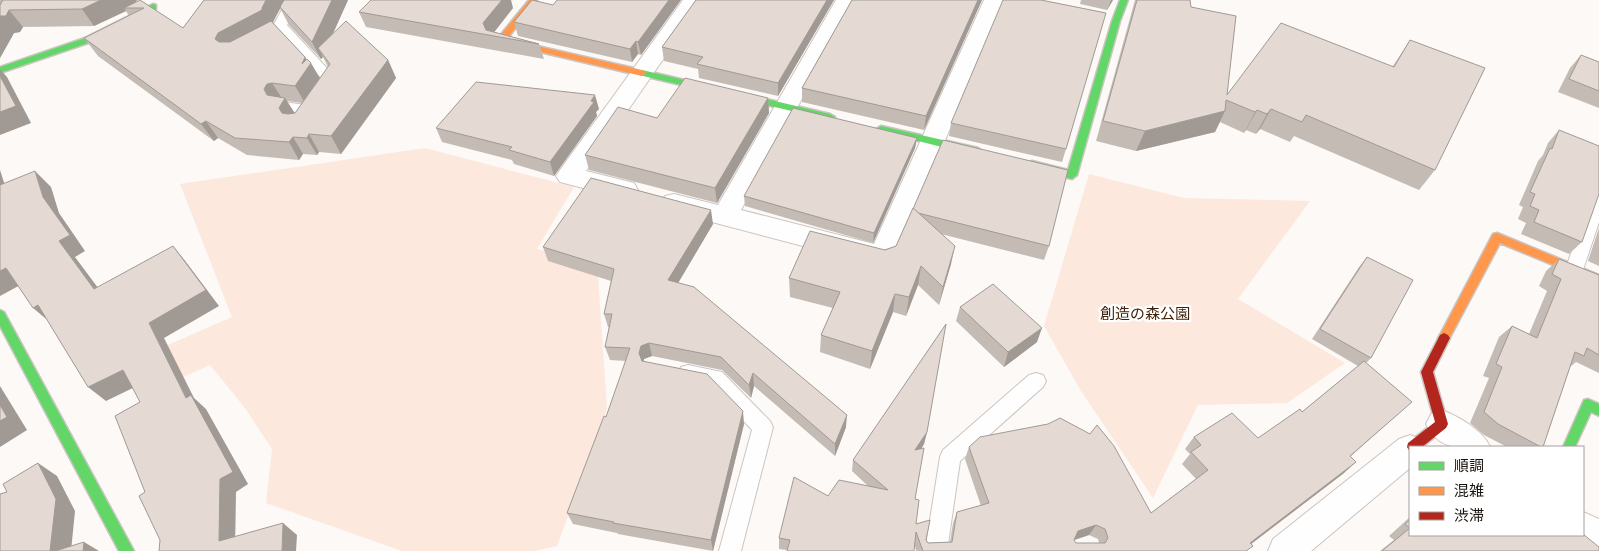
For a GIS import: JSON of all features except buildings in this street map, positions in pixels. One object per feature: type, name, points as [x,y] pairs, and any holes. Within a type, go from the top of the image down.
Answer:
[{"type":"street","points":[[533,0],[502,40],[840,120]]},
{"type":"street","points":[[694,0],[569,176],[725,215],[882,258],[994,0]]},
{"type":"street","points":[[725,215],[846,0]]},
{"type":"street","points":[[1016,161],[1072,175],[1106,19],[1124,0]]},
{"type":"street","points":[[0,70],[88,40],[153,7]]},
{"type":"street","points":[[868,126],[988,155]]},
{"type":"street","points":[[1473,446],[1442,424],[1427,372],[1497,237],[1599,280]]},
{"type":"street","points":[[0,315],[127,551]]},
{"type":"street","points":[[1569,446],[1588,404],[1599,410]]},
{"type":"street","points":[[1414,446],[1442,424]]},
{"type":"street","points":[[1285,551],[1409,450]]},
{"type":"street","points":[[1584,529],[1590,533],[1599,549]]},
{"type":"lane","points":[[294,0],[280,26],[331,80],[299,125]]},
{"type":"lane","points":[[267,38],[283,28]]},
{"type":"lane","points":[[283,107],[310,110]]},
{"type":"lane","points":[[1574,270],[1599,198]]},
{"type":"lane","points":[[671,369],[715,378],[763,427],[730,551]]},
{"type":"lane","points":[[936,551],[950,457],[1036,381]]},
{"type":"green space","points":[[425,148],[574,187],[537,249],[597,262],[607,409],[557,546],[534,551],[402,551],[266,503],[272,449],[245,408],[210,365],[172,382],[161,348],[232,317],[180,184]]},
{"type":"green space","name":"創造の森公園","points":[[1089,174],[1184,198],[1310,201],[1238,299],[1345,363],[1287,403],[1198,405],[1153,498],[1081,391],[1044,326]]},
{"type":"traffic: fast","points":[[1032,165],[1072,175],[1116,21],[1124,0]]},
{"type":"traffic: fast","points":[[0,70],[88,40],[153,7]]},
{"type":"traffic: fast","points":[[642,73],[830,117]]},
{"type":"traffic: fast","points":[[881,129],[978,152]]},
{"type":"traffic: fast","points":[[0,315],[127,551]]},
{"type":"traffic: fast","points":[[1569,446],[1588,404],[1599,410]]},
{"type":"traffic: slow","points":[[533,0],[501,40],[642,73]]},
{"type":"traffic: slow","points":[[1444,338],[1497,237],[1599,280]]},
{"type":"traffic: jam","points":[[1414,446],[1442,424],[1427,372],[1444,338]]}]
